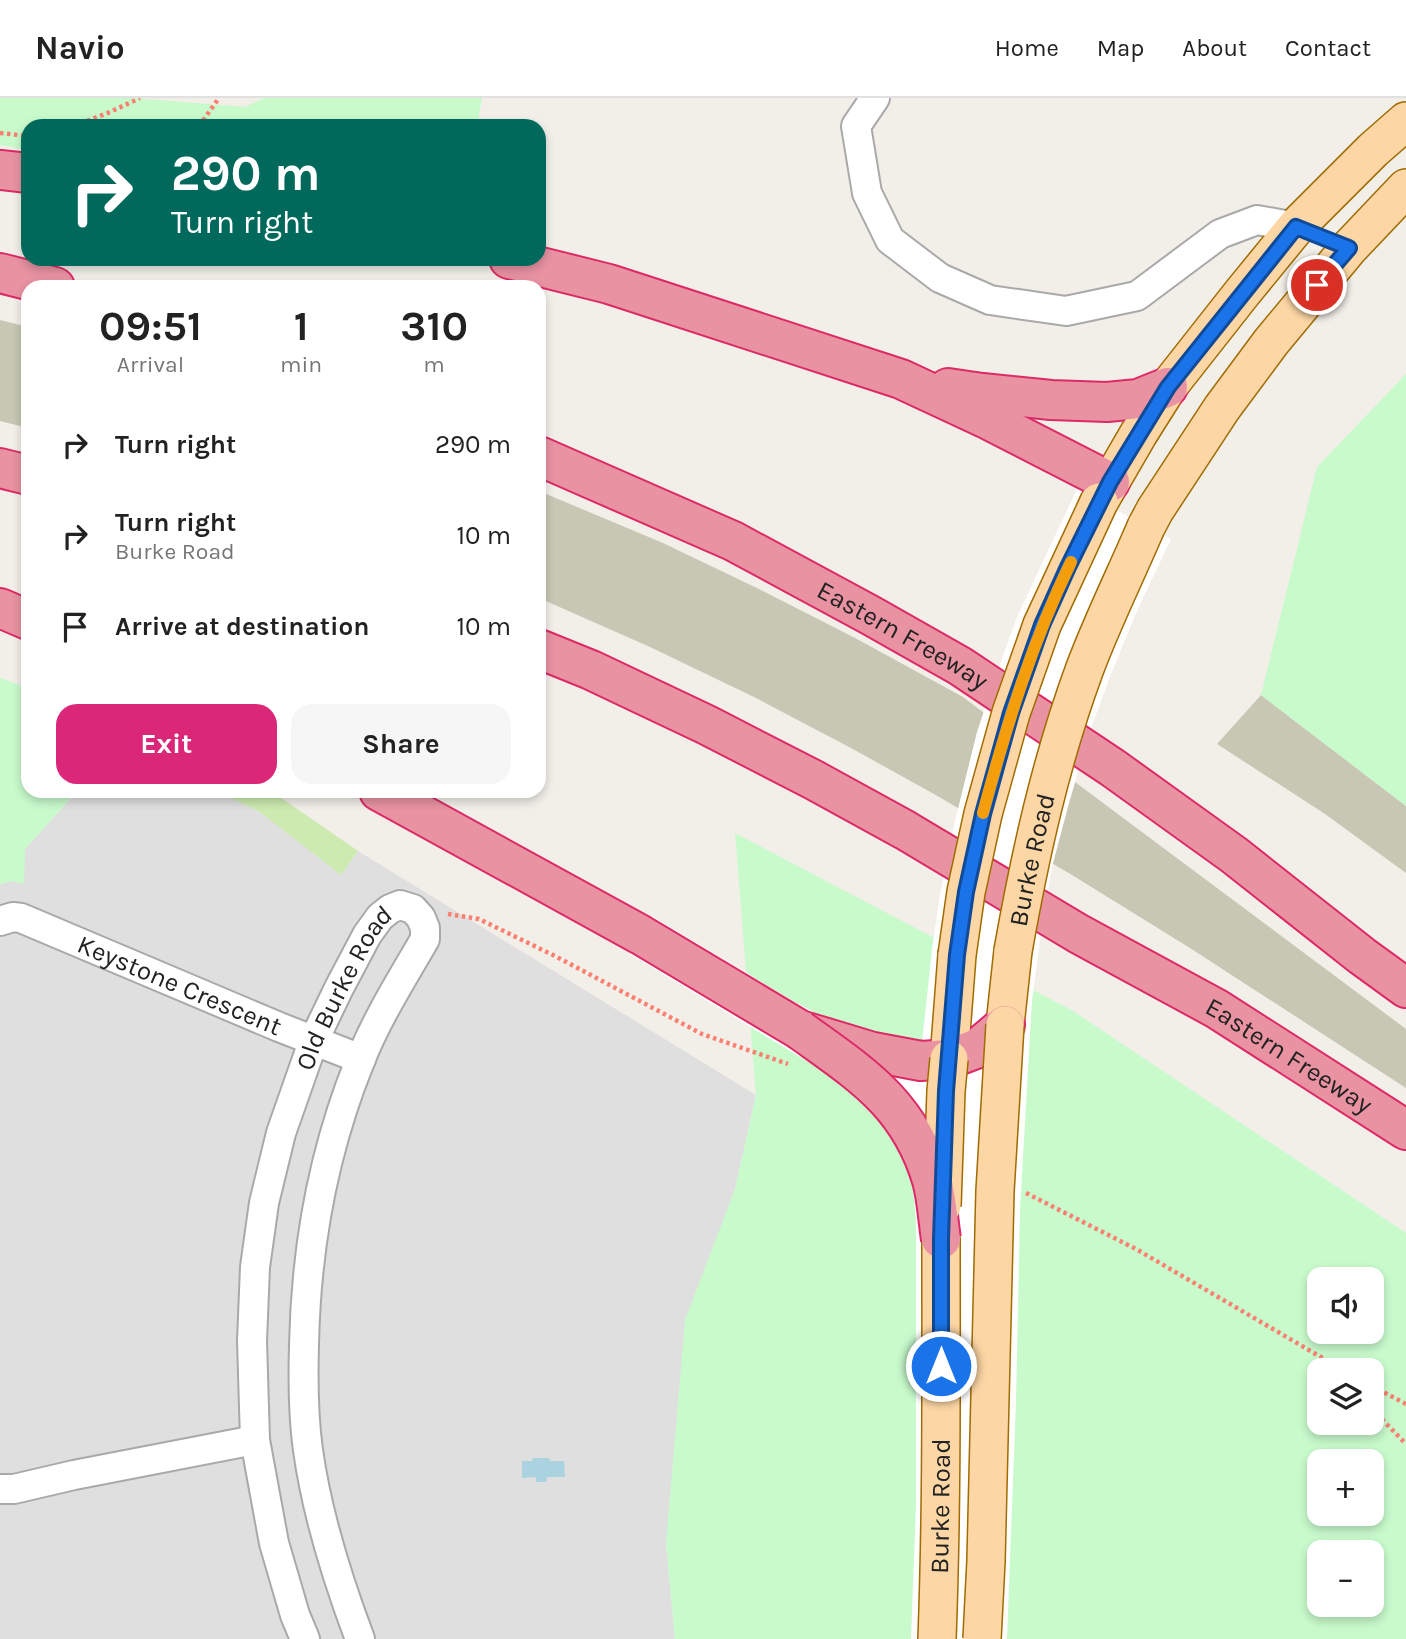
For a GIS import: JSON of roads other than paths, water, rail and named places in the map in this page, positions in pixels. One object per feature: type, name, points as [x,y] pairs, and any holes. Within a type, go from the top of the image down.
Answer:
[{"type":"highway","points":[[0,170],[21,172]]},
{"type":"highway","points":[[536,266],[609,285],[901,379],[989,420],[1104,492]]},
{"type":"highway","points":[[0,273],[28,280]]},
{"type":"highway","points":[[901,379],[982,393],[1107,402],[1138,399],[1168,387]]},
{"type":"highway","name":"Eastern Freeway","points":[[546,459],[733,541],[960,666],[1113,768],[1406,988]]},
{"type":"highway","points":[[0,468],[21,473]]},
{"type":"highway","points":[[0,608],[21,617]]},
{"type":"highway","name":"Eastern Freeway","points":[[546,652],[707,725],[905,830],[1079,934],[1217,1009],[1406,1130]]},
{"type":"highway","points":[[392,798],[641,935],[800,1030],[864,1076],[891,1102],[919,1143],[933,1182],[941,1239]]},
{"type":"highway","points":[[800,1030],[873,1052],[921,1061],[949,1059],[978,1048],[1004,1025]]},
{"type":"main road","name":"Burke Road","points":[[937,1639],[942,1417],[941,1239],[946,1091],[957,955],[966,892],[983,814],[1011,713],[1042,625],[1104,492],[1168,387],[1296,227],[1406,121]]},
{"type":"main road","name":"Burke Road","points":[[982,1639],[995,1191],[1004,1025],[1013,951],[1027,874],[1057,752],[1086,667],[1151,518],[1222,408],[1262,353],[1349,248],[1406,188]]},
{"type":"main road","points":[[1296,227],[1349,248]]},
{"type":"main road","points":[[1104,492],[1151,518]]},
{"type":"street","points":[[874,98],[856,126],[867,192],[890,240],[940,278],[990,300],[1066,311],[1138,296],[1220,234],[1257,220],[1296,227]]},
{"type":"street","name":"Old Burke Road","points":[[305,1639],[295,1615],[274,1543],[255,1440],[252,1341],[255,1267],[264,1203],[281,1133],[313,1042],[367,936],[380,917],[400,905],[414,909],[421,918],[425,939],[360,1059],[341,1112],[311,1241],[305,1311],[303,1393],[308,1450],[322,1520],[342,1591],[360,1639]]},
{"type":"street","name":"Keystone Crescent","points":[[0,921],[13,917],[22,918],[313,1042],[360,1059]]},
{"type":"street","points":[[0,1489],[14,1489],[255,1440]]},
{"type":"water","points":[[533,1458],[564,1461],[565,1477],[547,1477],[546,1482],[536,1482],[536,1477],[522,1478],[522,1461],[532,1461]]}]
